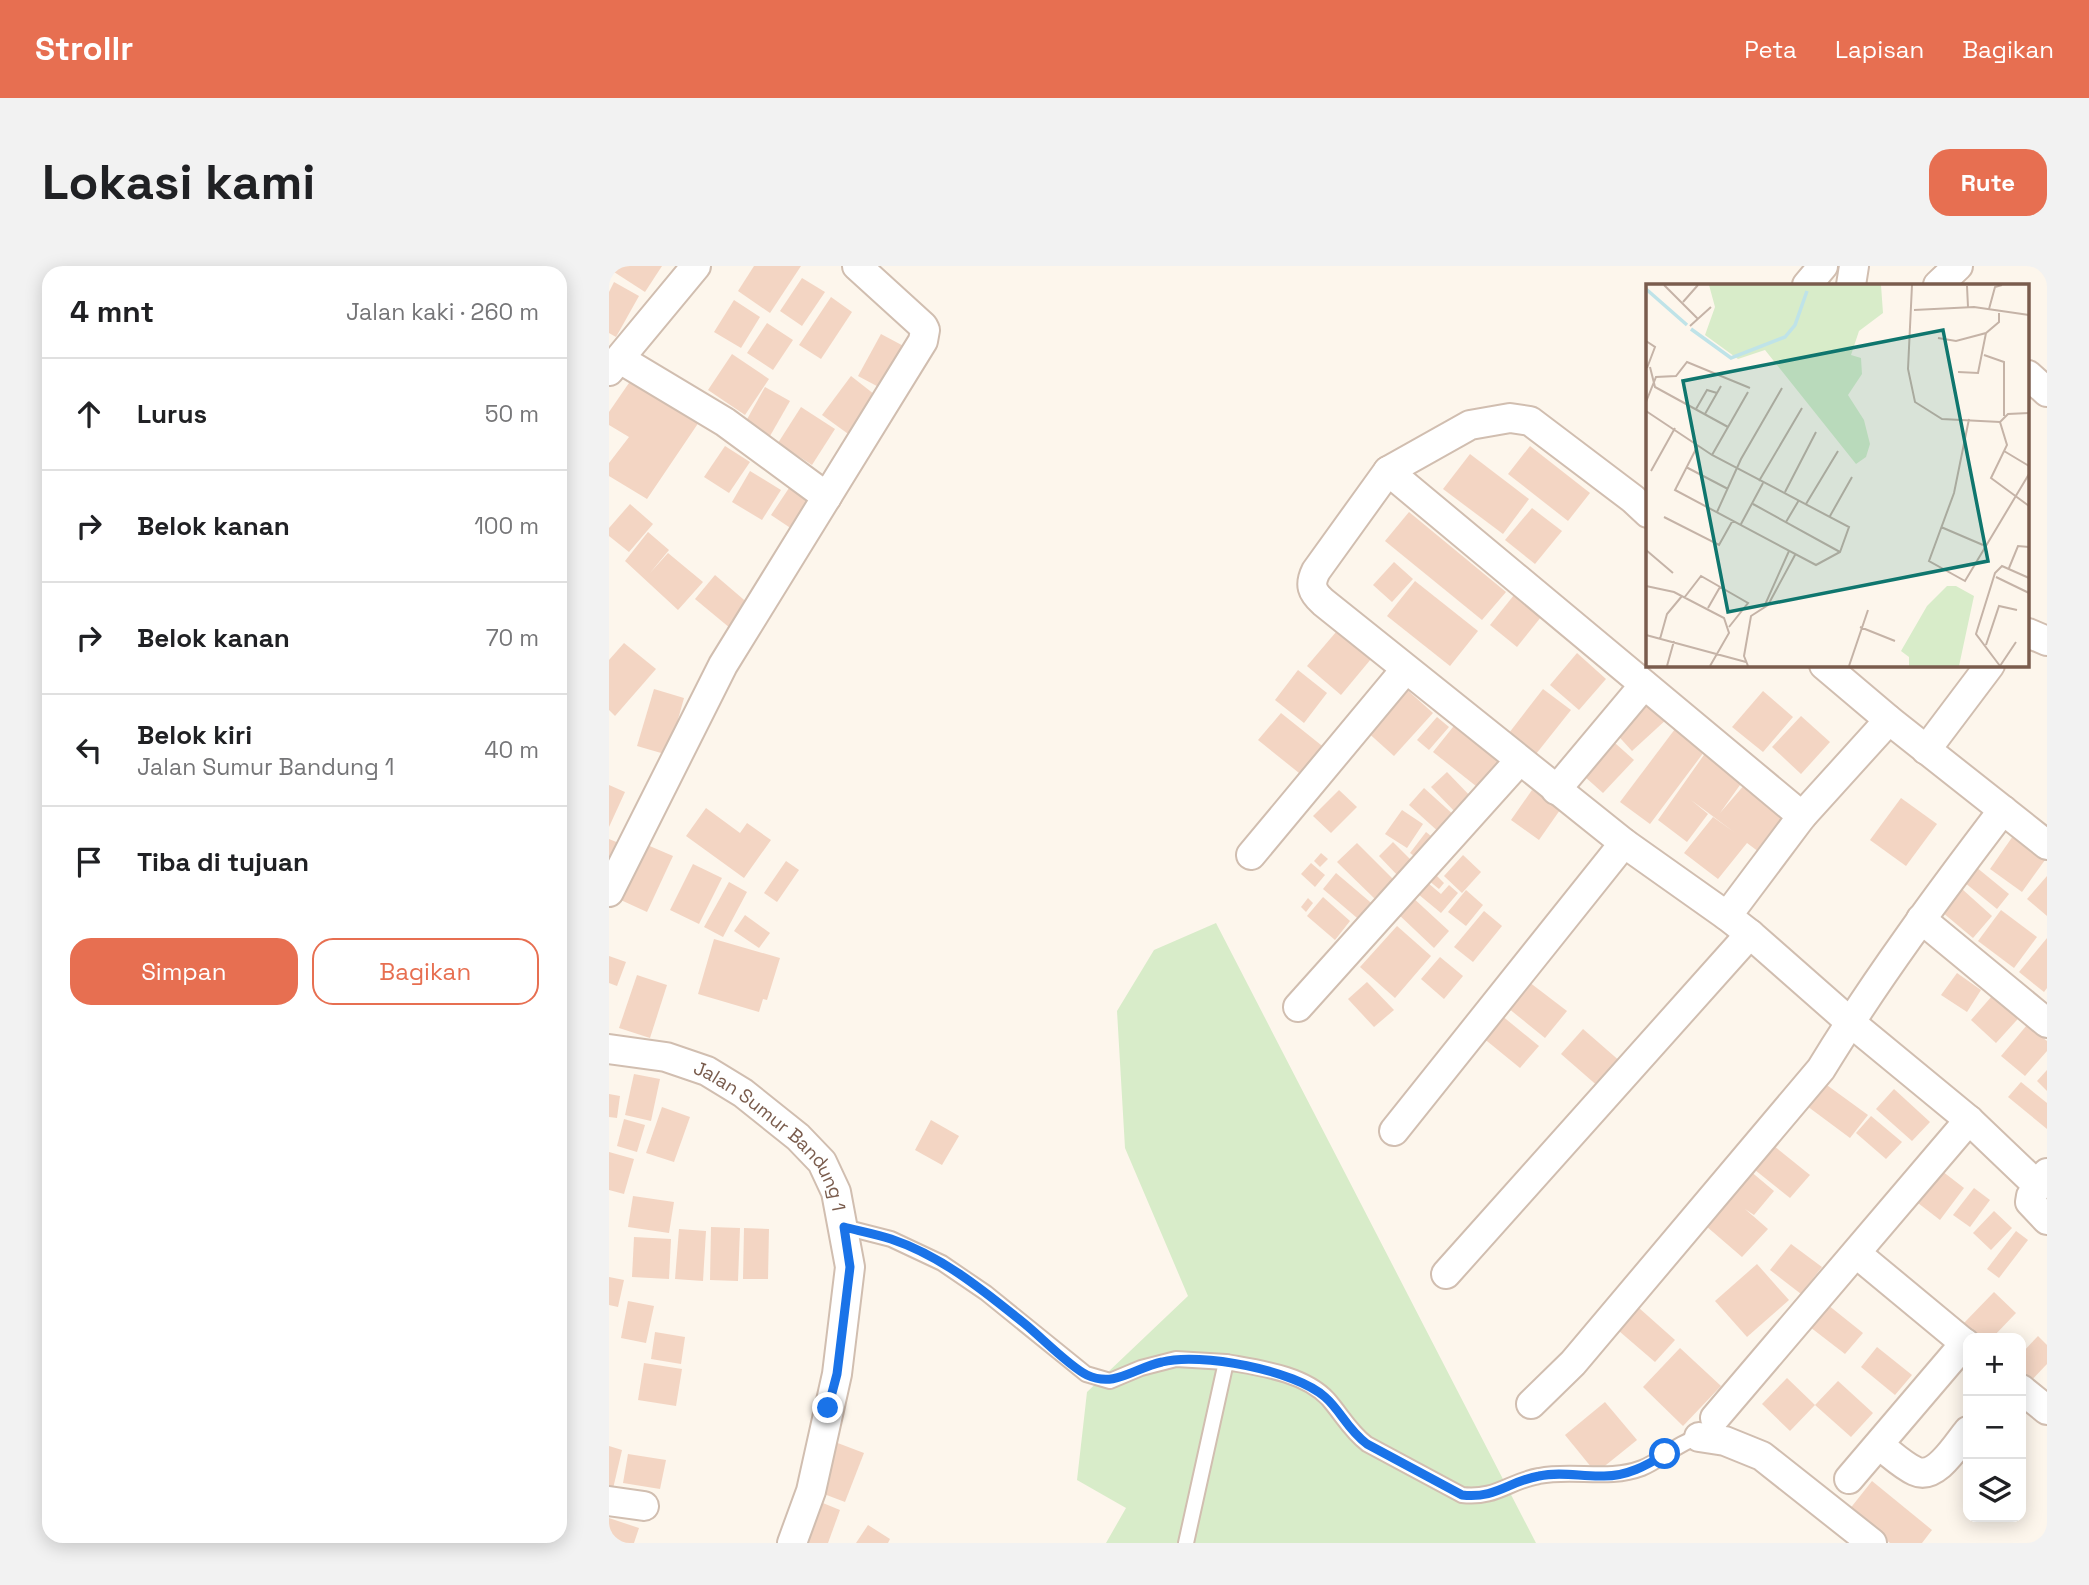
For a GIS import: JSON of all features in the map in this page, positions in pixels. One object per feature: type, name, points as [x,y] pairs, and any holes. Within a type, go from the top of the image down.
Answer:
[{"type":"street","points":[[696,266],[615,365],[725,422],[827,497]]},
{"type":"street","points":[[609,892],[723,665],[925,336],[923,326],[857,266]]},
{"type":"street","points":[[1808,284],[1823,266]]},
{"type":"street","points":[[1851,284],[1854,266]]},
{"type":"street","points":[[1939,284],[1958,266]]},
{"type":"street","points":[[2029,376],[2047,392]]},
{"type":"street","points":[[1643,497],[1530,421],[1510,418],[1470,425],[1388,471],[1311,580],[1315,594],[1323,602],[1405,670],[1624,843],[1750,934],[1850,1022],[2042,1179],[2030,1202],[2047,1220]]},
{"type":"street","points":[[1388,471],[1802,816]]},
{"type":"street","points":[[2029,633],[2047,641]]},
{"type":"street","points":[[1826,667],[1888,720],[2047,845]]},
{"type":"street","points":[[1926,750],[1988,667]]},
{"type":"street","points":[[1251,855],[1405,670]]},
{"type":"street","points":[[1556,790],[1644,685]]},
{"type":"street","points":[[1727,916],[1802,816],[1888,720]]},
{"type":"street","points":[[1298,1007],[1519,761]]},
{"type":"street","points":[[1531,1404],[1573,1363],[1821,1069],[1921,919],[2003,810]]},
{"type":"street","points":[[1394,1131],[1624,843]]},
{"type":"street","points":[[1921,919],[2047,1023]]},
{"type":"street","points":[[1446,1274],[1750,934]]},
{"type":"street","name":"Jalan Sumur Bandung 1","points":[[609,1049],[666,1057],[707,1071],[753,1101],[798,1137],[822,1162],[837,1192],[850,1267],[837,1374],[811,1491],[792,1543]]},
{"type":"street","points":[[1872,1543],[1762,1456],[1725,1441],[1707,1427],[1969,1120]]},
{"type":"street","points":[[1857,1254],[1963,1341]]},
{"type":"street","points":[[1849,1479],[1963,1349]]},
{"type":"street","points":[[2026,1393],[2047,1410]]},
{"type":"street","points":[[1879,1445],[1916,1472],[1927,1473],[1937,1467],[1963,1437]]},
{"type":"street","points":[[609,1501],[644,1506]]},
{"type":"lane","points":[[844,1227],[891,1239],[942,1263],[986,1293],[1086,1374],[1110,1381],[1151,1364],[1176,1359],[1226,1362],[1277,1373],[1326,1397],[1353,1434],[1367,1444],[1462,1495],[1479,1497],[1538,1476],[1569,1473],[1605,1476],[1627,1472],[1644,1467],[1707,1427]]},
{"type":"lane","points":[[1186,1543],[1226,1362]]},
{"type":"green space","points":[[1216,923],[1536,1543],[1106,1543],[1126,1508],[1077,1480],[1087,1392],[1188,1296],[1125,1148],[1117,1011],[1154,950]]},
{"type":"building","points":[[617,266],[662,266],[645,292],[614,272]]},
{"type":"building","points":[[754,266],[801,266],[770,313],[738,291]]},
{"type":"building","points":[[802,278],[825,292],[802,326],[780,311]]},
{"type":"building","points":[[614,282],[639,296],[616,337],[609,333],[609,292]]},
{"type":"building","points":[[831,297],[852,312],[821,359],[799,345]]},
{"type":"building","points":[[734,300],[760,317],[741,348],[714,332]]},
{"type":"building","points":[[767,323],[793,340],[773,370],[747,353]]},
{"type":"building","points":[[881,334],[911,350],[888,392],[858,376]]},
{"type":"building","points":[[732,354],[769,379],[745,415],[708,390]]},
{"type":"building","points":[[851,376],[879,398],[851,436],[822,415]]},
{"type":"building","points":[[631,380],[699,422],[647,499],[609,476],[609,463],[629,437],[609,425],[609,412]]},
{"type":"building","points":[[765,387],[790,401],[770,436],[746,421]]},
{"type":"building","points":[[801,407],[835,429],[812,465],[778,443]]},
{"type":"building","points":[[725,446],[750,462],[729,493],[704,477]]},
{"type":"building","points":[[1530,446],[1590,493],[1568,521],[1508,474]]},
{"type":"building","points":[[1470,454],[1529,499],[1503,534],[1443,489]]},
{"type":"building","points":[[750,471],[781,490],[762,520],[732,502]]},
{"type":"building","points":[[789,488],[810,503],[792,529],[771,515]]},
{"type":"building","points":[[630,504],[653,524],[629,552],[609,536],[609,528]]},
{"type":"building","points":[[1532,508],[1562,531],[1535,564],[1505,540]]},
{"type":"building","points":[[1409,512],[1506,592],[1482,620],[1385,541]]},
{"type":"building","points":[[648,532],[669,550],[650,573],[668,553],[703,582],[678,610],[625,561]]},
{"type":"building","points":[[1394,562],[1413,579],[1392,602],[1373,585]]},
{"type":"building","points":[[715,575],[750,605],[730,628],[695,599]]},
{"type":"building","points":[[1415,581],[1478,631],[1450,666],[1387,616]]},
{"type":"building","points":[[1514,595],[1541,617],[1517,647],[1490,625]]},
{"type":"building","points":[[1342,625],[1376,653],[1341,695],[1307,666]]},
{"type":"building","points":[[624,643],[656,669],[615,716],[609,710],[609,660]]},
{"type":"building","points":[[1577,653],[1606,679],[1579,710],[1550,685]]},
{"type":"building","points":[[1298,670],[1327,693],[1304,723],[1275,700]]},
{"type":"building","points":[[1405,688],[1433,713],[1394,756],[1365,730]]},
{"type":"building","points":[[654,689],[684,698],[668,755],[637,746]]},
{"type":"building","points":[[1543,689],[1571,710],[1536,754],[1509,733]]},
{"type":"building","points":[[1763,691],[1793,717],[1763,752],[1732,727]]},
{"type":"building","points":[[1647,696],[1668,718],[1632,751],[1612,729]]},
{"type":"building","points":[[1281,713],[1326,749],[1304,777],[1258,740]]},
{"type":"building","points":[[1801,716],[1830,742],[1801,774],[1772,747]]},
{"type":"building","points":[[1437,717],[1449,727],[1429,750],[1417,740]]},
{"type":"building","points":[[1457,722],[1505,760],[1481,790],[1433,752]]},
{"type":"building","points":[[1678,725],[1707,748],[1650,824],[1620,802]]},
{"type":"building","points":[[1606,735],[1634,760],[1603,793],[1575,768]]},
{"type":"building","points":[[1706,752],[1745,778],[1720,813],[1746,783],[1788,817],[1759,852],[1747,843],[1718,879],[1684,853],[1713,817],[1734,832],[1691,800],[1708,814],[1687,842],[1658,820]]},
{"type":"building","points":[[1447,772],[1473,799],[1457,814],[1431,787]]},
{"type":"building","points":[[609,785],[625,792],[609,827]]},
{"type":"building","points":[[1424,788],[1456,817],[1441,834],[1409,805]]},
{"type":"building","points":[[1339,790],[1357,807],[1331,833],[1313,816]]},
{"type":"building","points":[[1532,790],[1560,810],[1539,840],[1511,820]]},
{"type":"building","points":[[1901,798],[1937,824],[1906,866],[1870,840]]},
{"type":"building","points":[[706,808],[740,833],[747,823],[771,840],[744,878],[686,836]]},
{"type":"building","points":[[1402,810],[1423,824],[1407,848],[1385,834]]},
{"type":"building","points":[[1426,832],[1436,840],[1421,861],[1410,853]]},
{"type":"building","points":[[2013,836],[2045,860],[2022,892],[1990,869]]},
{"type":"building","points":[[609,839],[626,846],[609,873]]},
{"type":"building","points":[[638,841],[673,856],[647,912],[612,896]]},
{"type":"building","points":[[1393,842],[1415,864],[1400,878],[1379,856]]},
{"type":"building","points":[[1357,843],[1396,882],[1377,901],[1337,862]]},
{"type":"building","points":[[1321,853],[1328,859],[1320,867],[1314,861]]},
{"type":"building","points":[[1463,855],[1481,872],[1462,893],[1444,876]]},
{"type":"building","points":[[786,861],[799,870],[777,902],[764,893]]},
{"type":"building","points":[[1311,863],[1325,875],[1315,887],[1301,874]]},
{"type":"building","points":[[693,864],[722,878],[699,924],[670,910]]},
{"type":"building","points":[[1976,867],[2009,894],[1997,909],[1964,882]]},
{"type":"building","points":[[1336,873],[1376,907],[1363,923],[1323,889]]},
{"type":"building","points":[[1434,873],[1444,883],[1439,889],[1428,880]]},
{"type":"building","points":[[2047,876],[2047,916],[2027,899]]},
{"type":"building","points":[[729,882],[747,892],[723,937],[704,927]]},
{"type":"building","points":[[1428,883],[1441,894],[1449,885],[1458,893],[1441,913],[1418,894]]},
{"type":"building","points":[[1962,889],[1992,916],[1973,938],[1942,912]]},
{"type":"building","points":[[1466,890],[1483,905],[1466,926],[1448,912]]},
{"type":"building","points":[[1411,896],[1449,931],[1434,948],[1396,912]]},
{"type":"building","points":[[1323,897],[1350,921],[1335,940],[1307,916]]},
{"type":"building","points":[[1308,898],[1313,903],[1306,912],[1301,907]]},
{"type":"building","points":[[2001,910],[2037,937],[2014,968],[1978,941]]},
{"type":"building","points":[[1484,911],[1502,926],[1473,962],[1454,947]]},
{"type":"building","points":[[745,915],[770,933],[759,948],[734,931]]},
{"type":"building","points":[[1397,926],[1431,956],[1395,998],[1360,967]]},
{"type":"building","points":[[2047,938],[2047,988],[2044,992],[2019,972]]},
{"type":"building","points":[[714,939],[780,958],[767,1000],[763,999],[759,1012],[698,994]]},
{"type":"building","points":[[609,956],[626,962],[617,986],[609,983]]},
{"type":"building","points":[[1440,957],[1463,976],[1444,999],[1421,979]]},
{"type":"building","points":[[1957,973],[1981,990],[1967,1012],[1941,995]]},
{"type":"building","points":[[637,975],[667,985],[650,1038],[619,1028]]},
{"type":"building","points":[[1367,982],[1394,1010],[1374,1027],[1348,999]]},
{"type":"building","points":[[1529,982],[1567,1011],[1545,1038],[1508,1008]]},
{"type":"building","points":[[1999,988],[2025,1011],[1996,1043],[1971,1020]]},
{"type":"building","points":[[1501,1015],[1539,1046],[1520,1068],[1482,1037]]},
{"type":"building","points":[[2027,1025],[2047,1041],[2047,1051],[2025,1076],[2001,1056]]},
{"type":"building","points":[[1583,1029],[1622,1063],[1600,1088],[1561,1054]]},
{"type":"building","points":[[2047,1070],[2047,1091],[2037,1081]]},
{"type":"building","points":[[634,1074],[660,1079],[651,1121],[625,1115]]},
{"type":"building","points":[[2021,1082],[2047,1103],[2047,1129],[2008,1097]]},
{"type":"building","points":[[1824,1083],[1868,1115],[1850,1138],[1807,1106]]},
{"type":"building","points":[[1894,1089],[1930,1122],[1912,1141],[1876,1109]]},
{"type":"building","points":[[609,1094],[620,1096],[617,1118],[609,1117]]},
{"type":"building","points":[[662,1107],[690,1117],[674,1162],[646,1153]]},
{"type":"building","points":[[1871,1116],[1902,1142],[1886,1159],[1856,1133]]},
{"type":"building","points":[[624,1119],[645,1125],[637,1152],[617,1146]]},
{"type":"building","points":[[931,1120],[959,1136],[942,1165],[915,1150]]},
{"type":"building","points":[[1774,1146],[1810,1175],[1790,1198],[1755,1170]]},
{"type":"building","points":[[609,1152],[634,1159],[624,1194],[609,1190]]},
{"type":"building","points":[[1749,1170],[1774,1191],[1754,1215],[1745,1209],[1768,1229],[1742,1257],[1706,1226],[1733,1197],[1728,1194]]},
{"type":"building","points":[[1942,1171],[1964,1188],[1940,1220],[1918,1203]]},
{"type":"building","points":[[1974,1188],[1990,1200],[1970,1227],[1953,1215]]},
{"type":"building","points":[[633,1196],[674,1202],[669,1233],[628,1227]]},
{"type":"building","points":[[1994,1211],[2012,1228],[1991,1250],[1973,1233]]},
{"type":"building","points":[[711,1227],[740,1228],[738,1281],[710,1280]]},
{"type":"building","points":[[744,1228],[769,1229],[768,1279],[743,1279]]},
{"type":"building","points":[[679,1229],[706,1231],[703,1281],[675,1279]]},
{"type":"building","points":[[2016,1231],[2028,1240],[1999,1278],[1987,1269]]},
{"type":"building","points":[[634,1237],[671,1239],[669,1279],[632,1277]]},
{"type":"building","points":[[1791,1244],[1822,1267],[1801,1294],[1770,1270]]},
{"type":"building","points":[[1757,1264],[1789,1300],[1747,1337],[1715,1301]]},
{"type":"building","points":[[609,1277],[624,1280],[618,1307],[609,1305]]},
{"type":"building","points":[[1994,1292],[2016,1313],[1997,1333],[1975,1333],[1964,1323]]},
{"type":"building","points":[[628,1301],[654,1306],[646,1343],[621,1338]]},
{"type":"building","points":[[1828,1305],[1863,1333],[1845,1354],[1810,1327]]},
{"type":"building","points":[[1639,1308],[1675,1340],[1655,1362],[1619,1331]]},
{"type":"building","points":[[655,1332],[685,1337],[681,1364],[651,1359]]},
{"type":"building","points":[[2038,1336],[2047,1345],[2047,1364],[2029,1383],[2026,1380],[2026,1349]]},
{"type":"building","points":[[1877,1347],[1912,1375],[1895,1395],[1861,1367]]},
{"type":"building","points":[[1680,1348],[1721,1386],[1683,1426],[1643,1387]]},
{"type":"building","points":[[644,1363],[682,1369],[676,1406],[638,1400]]},
{"type":"building","points":[[1787,1378],[1815,1405],[1790,1431],[1762,1404]]},
{"type":"building","points":[[1838,1381],[1873,1413],[1851,1437],[1815,1405]]},
{"type":"building","points":[[1605,1402],[1637,1440],[1596,1473],[1565,1435]]},
{"type":"building","points":[[835,1442],[864,1453],[845,1502],[816,1491]]},
{"type":"building","points":[[609,1446],[622,1450],[612,1493],[609,1492]]},
{"type":"building","points":[[628,1454],[666,1460],[660,1489],[623,1483]]},
{"type":"building","points":[[1872,1481],[1932,1530],[1922,1543],[1890,1543],[1849,1510]]},
{"type":"building","points":[[813,1499],[840,1510],[828,1543],[801,1543]]},
{"type":"building","points":[[609,1518],[639,1528],[634,1543],[609,1543]]},
{"type":"building","points":[[868,1525],[890,1539],[888,1543],[856,1543]]},
{"type":"route","points":[[828,1408],[837,1374],[850,1267],[844,1227],[891,1239],[942,1263],[986,1293],[1086,1374],[1110,1381],[1151,1364],[1192,1359],[1247,1366],[1294,1379],[1326,1397],[1353,1434],[1367,1444],[1462,1495],[1479,1497],[1538,1476],[1569,1473],[1605,1476],[1627,1472],[1644,1467],[1665,1454]]}]
